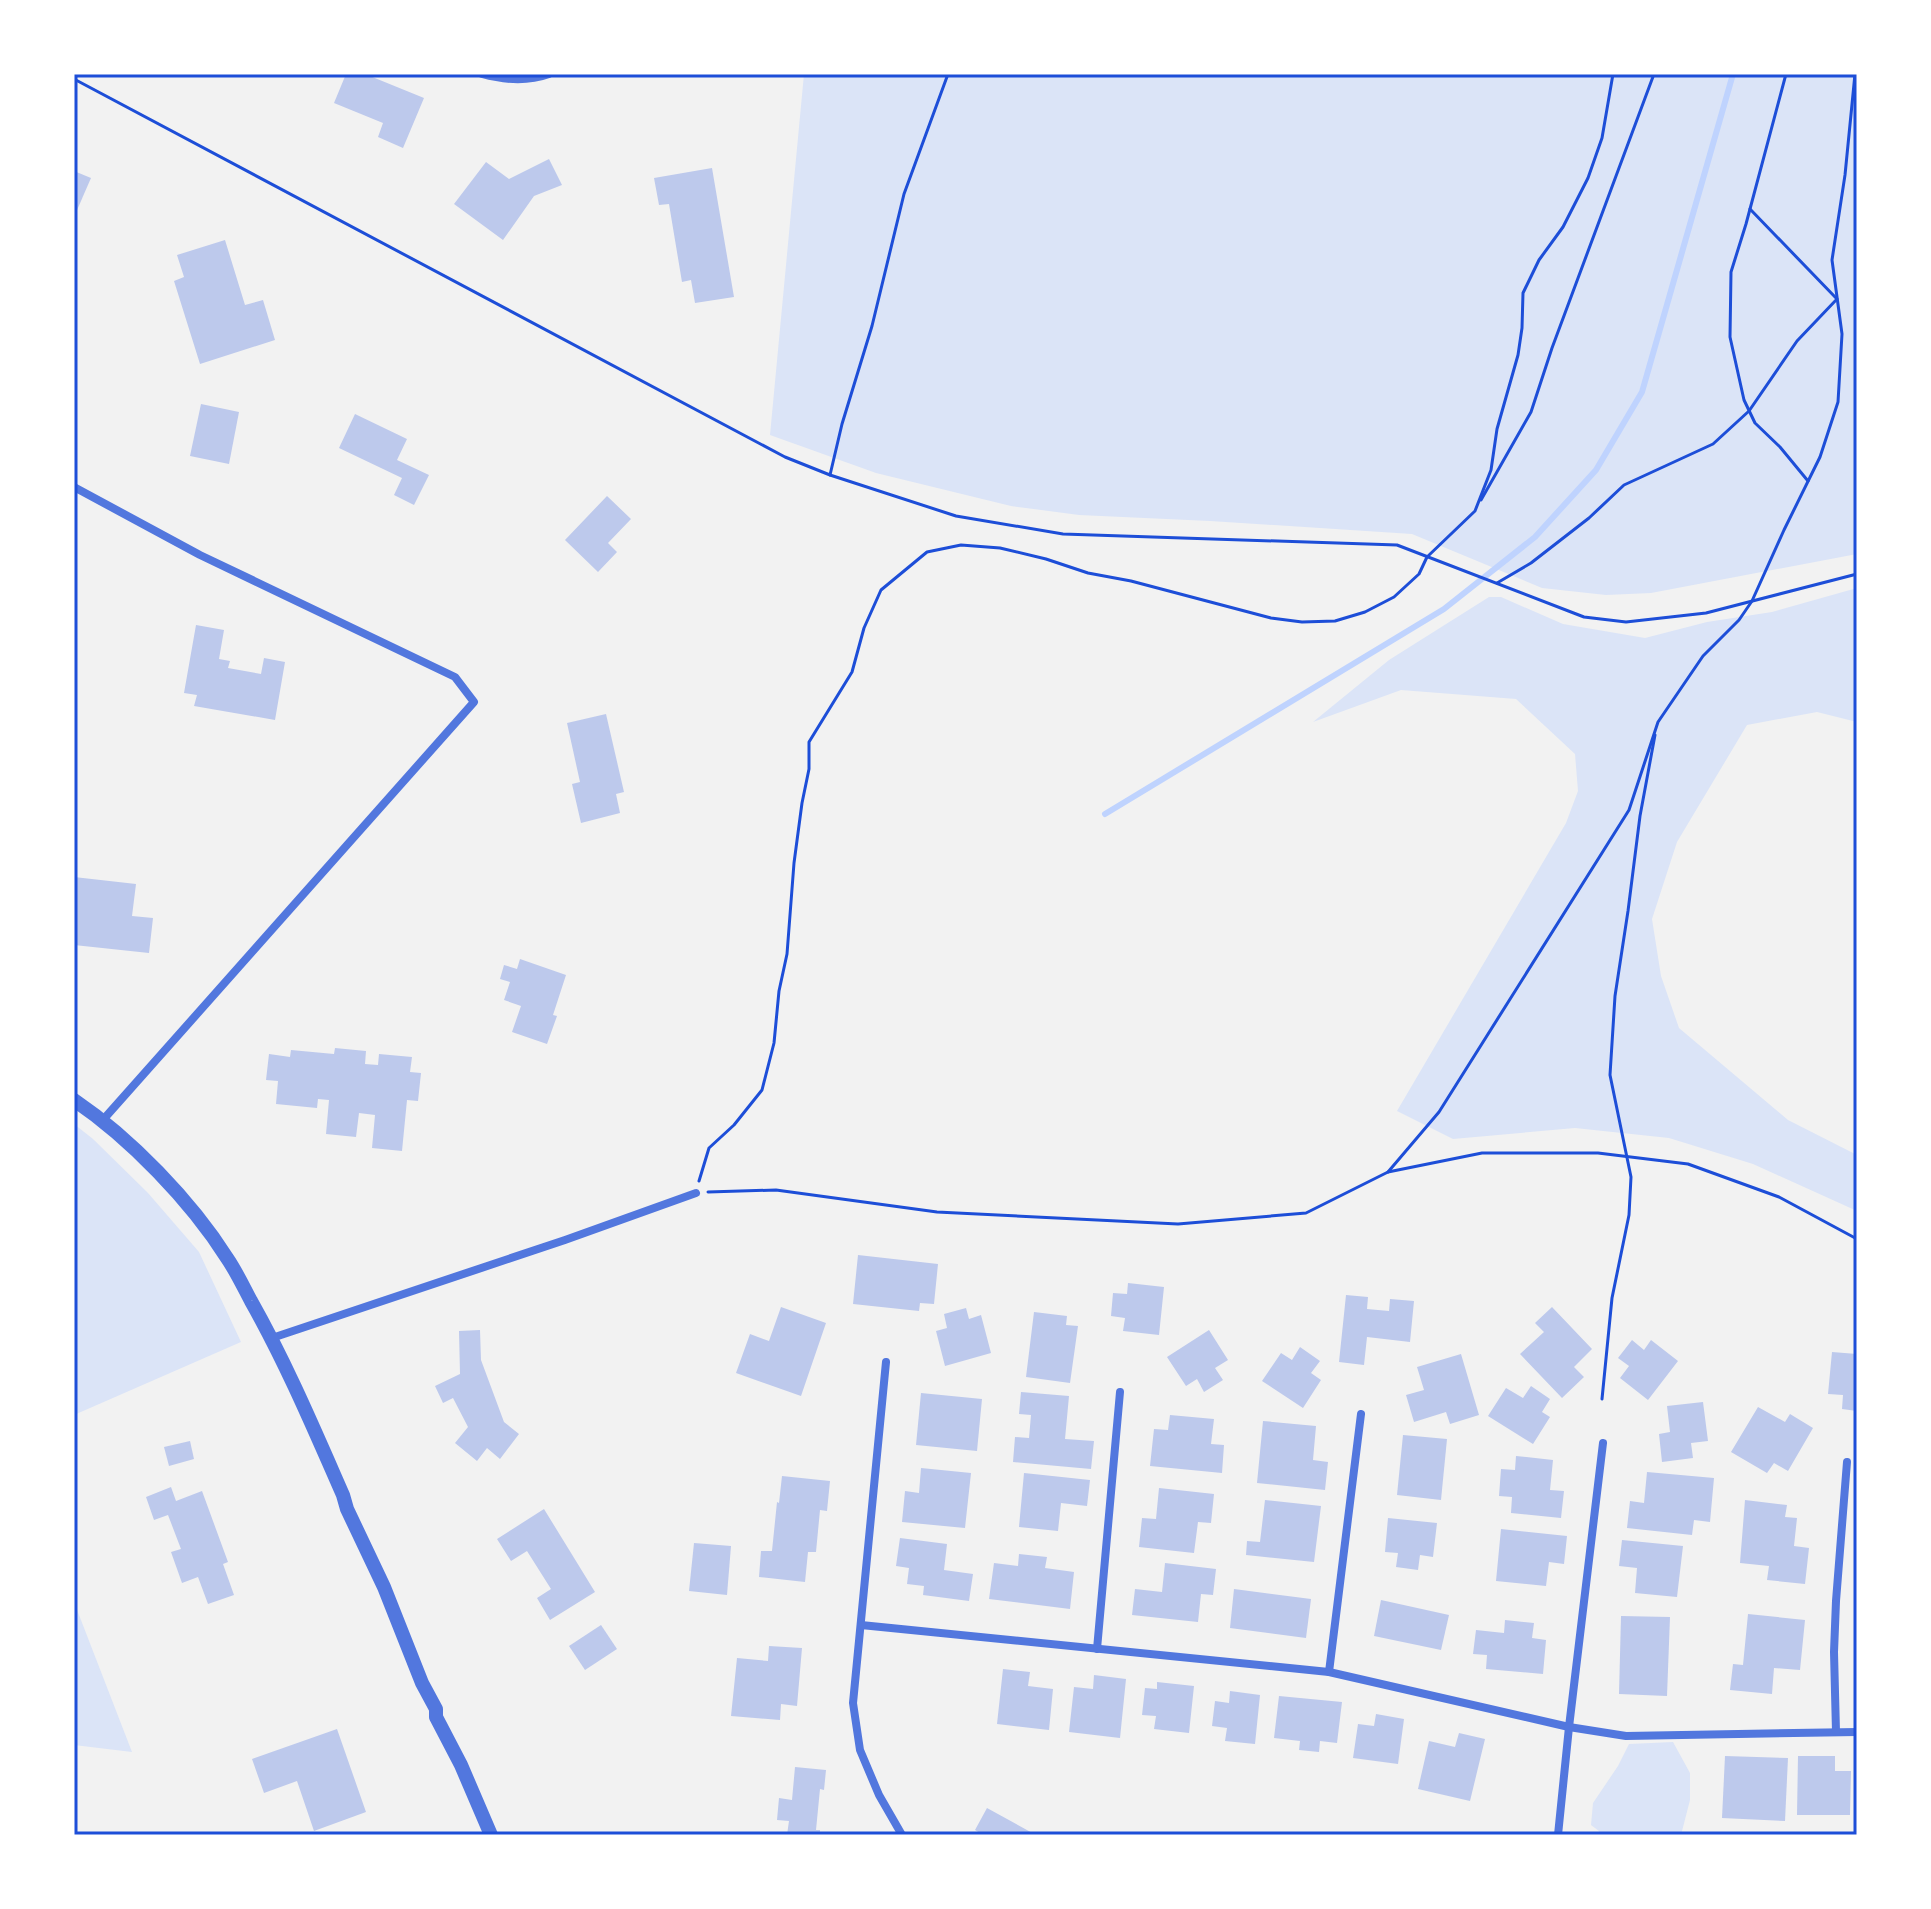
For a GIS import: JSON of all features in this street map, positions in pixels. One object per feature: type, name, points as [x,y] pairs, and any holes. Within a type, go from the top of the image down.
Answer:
[{"type":"street","points":[[482,74],[519,81],[549,74]]},
{"type":"street","points":[[74,487],[200,555],[455,677],[474,702],[101,1122]]},
{"type":"street","points":[[74,1100],[145,1159],[186,1203],[227,1257],[272,1338],[315,1430],[422,1683],[436,1709],[436,1717],[491,1835]]},
{"type":"street","points":[[272,1338],[696,1193]]},
{"type":"street","points":[[886,1362],[853,1703],[860,1750],[879,1795],[902,1835]]},
{"type":"street","points":[[1097,1649],[1120,1392]]},
{"type":"street","points":[[1329,1672],[1361,1414]]},
{"type":"street","points":[[1558,1835],[1603,1443]]},
{"type":"street","points":[[1836,1732],[1834,1639],[1847,1462]]},
{"type":"street","points":[[861,1625],[1329,1672],[1569,1727],[1626,1736],[1857,1732]]},
{"type":"path","points":[[830,475],[872,326],[904,194],[948,74]]},
{"type":"path","points":[[1475,511],[1491,470],[1497,429],[1518,355],[1523,293],[1588,178],[1602,138],[1613,74]]},
{"type":"path","points":[[1654,74],[1531,412],[1475,511],[1427,557],[1419,574],[1394,597],[1365,612],[1335,621],[1302,622],[1271,618],[1000,548],[961,545],[927,552],[881,590],[864,628],[852,672],[809,742],[809,769],[796,848],[787,954],[779,991],[774,1043],[762,1090],[734,1125],[709,1148],[696,1193],[776,1190],[937,1212],[1178,1224],[1306,1213],[1388,1172],[1482,1153],[1598,1153],[1688,1164],[1779,1197],[1857,1239]]},
{"type":"path","points":[[1786,74],[1731,272],[1730,337],[1744,400],[1755,423],[1808,481]]},
{"type":"path","points":[[1388,1172],[1439,1112],[1629,810],[1658,722],[1703,656],[1739,620],[1752,601],[1820,457],[1838,402],[1842,334],[1832,260],[1845,175],[1855,74]]},
{"type":"path","points":[[74,79],[785,457],[956,516],[1063,534],[1397,545],[1584,617],[1626,622],[1706,613],[1857,574]]},
{"type":"path","points":[[1750,209],[1837,299]]},
{"type":"path","points":[[1495,584],[1531,563],[1589,518],[1624,485],[1713,444],[1749,411],[1797,341],[1837,299]]},
{"type":"path","points":[[1602,1399],[1612,1298],[1629,1215],[1631,1177],[1610,1075],[1615,996],[1640,816],[1658,722]]},
{"type":"shaded area","points":[[804,74],[1857,74],[1857,554],[1651,593],[1606,595],[1542,588],[1412,534],[1079,515],[1011,506],[876,473],[770,435]]},
{"type":"shaded area","points":[[1857,588],[1857,722],[1817,712],[1747,725],[1677,842],[1652,919],[1661,976],[1679,1028],[1788,1120],[1857,1155],[1857,1211],[1753,1164],[1669,1138],[1575,1128],[1453,1139],[1397,1111],[1566,823],[1578,791],[1575,754],[1516,699],[1401,690],[1313,722],[1389,660],[1489,597],[1501,597],[1563,624],[1645,638],[1707,622],[1772,612]]},
{"type":"shaded area","points":[[74,1124],[148,1193],[199,1252],[241,1342],[74,1415]]},
{"type":"shaded area","points":[[74,1602],[132,1752],[74,1745]]},
{"type":"shaded area","points":[[1673,1742],[1690,1773],[1690,1800],[1681,1835],[1598,1835],[1599,1831],[1591,1825],[1593,1803],[1629,1744]]},
{"type":"building","points":[[346,74],[365,74],[424,98],[403,148],[378,137],[383,123],[334,103]]},
{"type":"building","points":[[549,159],[562,185],[534,196],[503,240],[454,204],[486,162],[509,179]]},
{"type":"building","points":[[712,168],[734,297],[695,303],[691,280],[682,282],[669,204],[659,205],[654,178]]},
{"type":"building","points":[[74,171],[91,178],[74,217]]},
{"type":"building","points":[[225,240],[245,305],[263,300],[275,340],[200,364],[174,281],[184,277],[177,255]]},
{"type":"building","points":[[201,404],[239,412],[229,464],[190,456]]},
{"type":"building","points":[[355,414],[407,439],[397,460],[429,475],[414,505],[394,495],[402,478],[339,448]]},
{"type":"building","points":[[607,496],[631,519],[608,543],[617,552],[598,572],[565,540]]},
{"type":"building","points":[[196,625],[224,630],[219,659],[230,661],[228,668],[261,674],[264,658],[285,662],[275,720],[194,706],[197,695],[184,693]]},
{"type":"building","points":[[606,714],[624,792],[616,794],[620,813],[581,823],[572,784],[580,782],[567,723]]},
{"type":"building","points":[[74,877],[136,884],[132,916],[153,918],[149,953],[74,945]]},
{"type":"building","points":[[520,959],[566,975],[547,1044],[512,1032],[521,1006],[504,1000],[510,982],[500,979],[504,965],[517,969]]},
{"type":"building","points":[[335,1048],[366,1051],[365,1064],[378,1065],[379,1054],[412,1057],[410,1072],[421,1073],[418,1101],[407,1100],[402,1151],[372,1148],[375,1115],[359,1113],[356,1137],[326,1134],[329,1100],[318,1099],[317,1108],[276,1104],[278,1081],[266,1080],[269,1054],[290,1057],[291,1050],[334,1054]]},
{"type":"building","points":[[858,1255],[938,1264],[934,1304],[920,1303],[919,1311],[853,1304]]},
{"type":"building","points":[[1128,1283],[1164,1287],[1159,1335],[1123,1331],[1125,1318],[1111,1316],[1113,1293],[1127,1294]]},
{"type":"building","points":[[1346,1295],[1368,1297],[1367,1309],[1389,1311],[1390,1299],[1414,1301],[1410,1342],[1367,1337],[1364,1365],[1339,1362]]},
{"type":"building","points":[[781,1307],[826,1323],[801,1396],[736,1373],[750,1334],[769,1341]]},
{"type":"building","points":[[1552,1307],[1592,1349],[1574,1367],[1584,1377],[1562,1398],[1520,1354],[1544,1332],[1535,1323]]},
{"type":"building","points":[[966,1308],[969,1319],[981,1315],[991,1353],[945,1366],[936,1331],[947,1328],[944,1314]]},
{"type":"building","points":[[1034,1312],[1067,1316],[1066,1325],[1078,1326],[1070,1383],[1026,1377]]},
{"type":"building","points":[[480,1330],[481,1360],[504,1422],[519,1434],[500,1459],[487,1448],[477,1461],[455,1443],[468,1427],[453,1398],[443,1403],[435,1386],[460,1374],[459,1331]]},
{"type":"building","points":[[1209,1330],[1228,1360],[1215,1368],[1223,1380],[1204,1392],[1197,1379],[1186,1386],[1167,1357]]},
{"type":"building","points":[[1632,1340],[1644,1350],[1651,1340],[1678,1361],[1648,1400],[1620,1378],[1629,1366],[1618,1358]]},
{"type":"building","points":[[1300,1347],[1320,1361],[1311,1373],[1321,1380],[1303,1408],[1262,1381],[1281,1353],[1292,1360]]},
{"type":"building","points":[[1832,1352],[1857,1354],[1857,1411],[1842,1409],[1843,1395],[1828,1394]]},
{"type":"building","points":[[1461,1354],[1479,1415],[1450,1424],[1446,1412],[1414,1422],[1406,1395],[1424,1390],[1417,1367]]},
{"type":"building","points":[[1531,1386],[1550,1399],[1542,1412],[1550,1417],[1533,1444],[1488,1416],[1506,1388],[1523,1398]]},
{"type":"building","points":[[1021,1392],[1069,1396],[1065,1439],[1094,1441],[1091,1469],[1013,1462],[1015,1437],[1029,1438],[1031,1415],[1019,1414]]},
{"type":"building","points":[[921,1393],[982,1399],[977,1451],[916,1445]]},
{"type":"building","points":[[1703,1402],[1708,1441],[1691,1443],[1693,1458],[1662,1462],[1659,1434],[1670,1432],[1667,1406]]},
{"type":"building","points":[[1758,1407],[1785,1422],[1790,1414],[1813,1428],[1788,1471],[1774,1463],[1767,1473],[1731,1452]]},
{"type":"building","points":[[1170,1415],[1214,1419],[1211,1444],[1224,1445],[1222,1473],[1150,1466],[1154,1429],[1168,1430]]},
{"type":"building","points":[[1263,1421],[1316,1426],[1313,1460],[1328,1462],[1325,1490],[1257,1483]]},
{"type":"building","points":[[1403,1435],[1447,1439],[1441,1500],[1397,1495]]},
{"type":"building","points":[[190,1441],[194,1459],[169,1466],[164,1447]]},
{"type":"building","points":[[1516,1456],[1553,1460],[1550,1490],[1564,1491],[1561,1518],[1511,1513],[1512,1497],[1499,1496],[1501,1469],[1515,1470]]},
{"type":"building","points":[[921,1468],[971,1473],[965,1528],[902,1522],[905,1491],[919,1493]]},
{"type":"building","points":[[1647,1472],[1714,1478],[1710,1522],[1694,1520],[1692,1535],[1627,1528],[1630,1501],[1644,1503]]},
{"type":"building","points":[[1024,1473],[1090,1480],[1087,1506],[1061,1503],[1058,1531],[1019,1527]]},
{"type":"building","points":[[782,1476],[830,1481],[827,1511],[820,1510],[816,1552],[808,1552],[805,1582],[759,1577],[761,1551],[772,1551]]},
{"type":"building","points":[[171,1487],[176,1501],[202,1491],[228,1562],[223,1564],[234,1595],[208,1604],[198,1577],[182,1583],[171,1552],[181,1549],[168,1515],[154,1520],[146,1497]]},
{"type":"building","points":[[1159,1488],[1214,1494],[1211,1523],[1198,1522],[1194,1553],[1139,1547],[1142,1518],[1156,1519]]},
{"type":"building","points":[[1265,1500],[1321,1506],[1314,1562],[1246,1555],[1247,1541],[1260,1542]]},
{"type":"building","points":[[1745,1500],[1787,1505],[1785,1517],[1797,1518],[1794,1546],[1809,1548],[1805,1584],[1767,1580],[1769,1566],[1740,1563]]},
{"type":"building","points":[[544,1509],[595,1592],[550,1620],[537,1598],[551,1589],[527,1551],[511,1561],[497,1539]]},
{"type":"building","points":[[1388,1518],[1437,1523],[1433,1557],[1420,1555],[1418,1570],[1396,1567],[1398,1553],[1385,1552]]},
{"type":"building","points":[[1501,1529],[1567,1536],[1564,1564],[1549,1562],[1546,1586],[1496,1581]]},
{"type":"building","points":[[900,1538],[947,1544],[944,1570],[973,1574],[969,1601],[923,1595],[924,1586],[907,1584],[909,1568],[896,1566]]},
{"type":"building","points":[[1622,1540],[1683,1546],[1677,1597],[1635,1593],[1637,1568],[1619,1566]]},
{"type":"building","points":[[694,1543],[731,1546],[727,1595],[689,1591]]},
{"type":"building","points":[[1019,1554],[1047,1557],[1045,1568],[1074,1572],[1070,1609],[989,1599],[994,1563],[1018,1566]]},
{"type":"building","points":[[1165,1563],[1216,1569],[1213,1595],[1201,1594],[1198,1622],[1132,1615],[1135,1589],[1162,1592]]},
{"type":"building","points":[[1234,1589],[1311,1599],[1306,1638],[1230,1628]]},
{"type":"building","points":[[1381,1600],[1449,1615],[1441,1650],[1374,1636]]},
{"type":"building","points":[[1748,1614],[1805,1620],[1800,1670],[1774,1668],[1772,1694],[1730,1690],[1733,1664],[1743,1665]]},
{"type":"building","points":[[1621,1616],[1670,1617],[1667,1696],[1619,1694]]},
{"type":"building","points":[[1505,1620],[1534,1623],[1532,1638],[1546,1640],[1543,1674],[1486,1669],[1487,1655],[1473,1654],[1476,1630],[1504,1633]]},
{"type":"building","points":[[601,1625],[617,1649],[585,1670],[569,1646]]},
{"type":"building","points":[[769,1646],[802,1648],[797,1706],[781,1704],[780,1720],[731,1716],[737,1658],[768,1661]]},
{"type":"building","points":[[1003,1669],[1030,1672],[1028,1686],[1053,1689],[1049,1730],[997,1724]]},
{"type":"building","points":[[1094,1675],[1126,1679],[1120,1738],[1069,1732],[1074,1687],[1093,1689]]},
{"type":"building","points":[[1157,1682],[1194,1686],[1189,1733],[1154,1729],[1156,1716],[1142,1715],[1145,1688],[1157,1689]]},
{"type":"building","points":[[1230,1691],[1260,1695],[1255,1744],[1225,1741],[1227,1728],[1212,1726],[1215,1701],[1229,1703]]},
{"type":"building","points":[[1279,1696],[1342,1702],[1337,1743],[1320,1741],[1319,1752],[1299,1750],[1300,1741],[1274,1738]]},
{"type":"building","points":[[1376,1714],[1404,1719],[1398,1764],[1353,1758],[1358,1724],[1374,1726]]},
{"type":"building","points":[[337,1729],[366,1812],[314,1831],[297,1781],[264,1793],[252,1759]]},
{"type":"building","points":[[1459,1733],[1485,1739],[1470,1801],[1418,1789],[1429,1741],[1455,1747]]},
{"type":"building","points":[[1725,1756],[1788,1758],[1785,1821],[1722,1818]]},
{"type":"building","points":[[1798,1756],[1835,1756],[1835,1771],[1851,1771],[1850,1815],[1797,1815]]},
{"type":"building","points":[[795,1767],[826,1770],[824,1790],[820,1789],[816,1830],[820,1830],[820,1835],[787,1835],[789,1821],[777,1820],[779,1798],[792,1800]]},
{"type":"building","points":[[987,1808],[1036,1835],[979,1835],[975,1830]]},
{"type":"waterway","points":[[1105,814],[1444,609],[1535,537],[1596,470],[1642,392],[1733,74]]}]
